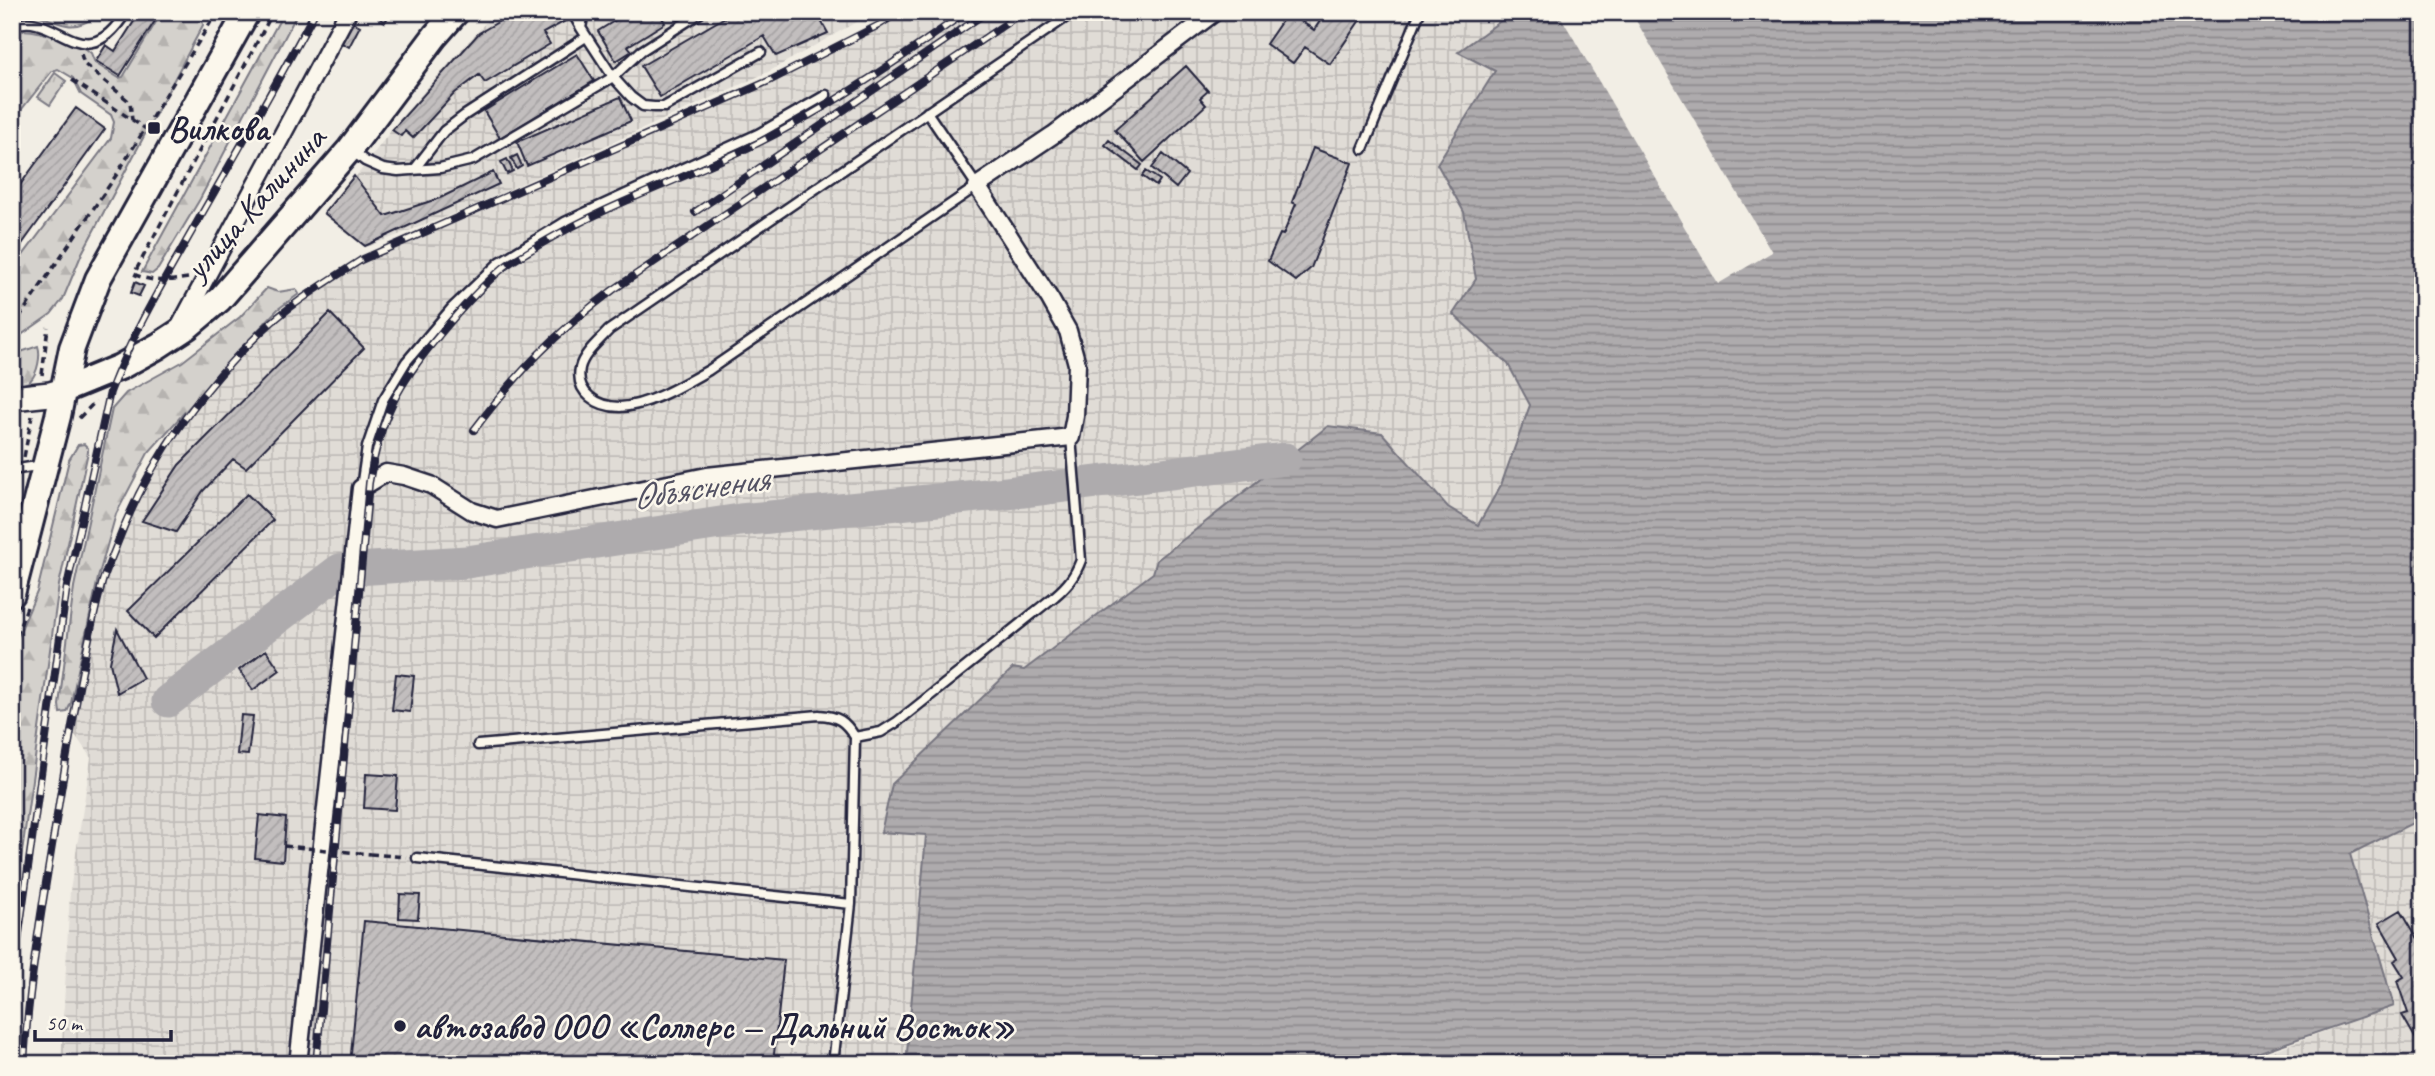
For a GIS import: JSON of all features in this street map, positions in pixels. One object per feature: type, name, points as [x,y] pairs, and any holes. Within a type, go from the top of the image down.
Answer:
[{"type":"main road","points":[[12,594],[46,465],[72,348],[98,279],[247,12]]},
{"type":"main road","name":"улица Калинина","points":[[64,390],[120,367],[176,335],[220,299],[350,149],[456,12]]},
{"type":"main road","points":[[12,398],[64,390]]},
{"type":"street","points":[[176,335],[348,12]]},
{"type":"street","points":[[298,1064],[361,488],[386,473],[404,476],[431,485],[472,511],[497,519],[707,476],[1070,437],[1075,416],[1077,364],[1068,331],[977,186],[1053,135],[1215,12]]},
{"type":"lane","points":[[12,26],[37,23],[78,43],[93,42],[110,32],[126,12]]},
{"type":"lane","points":[[572,12],[613,77],[643,106],[664,107],[761,52]]},
{"type":"lane","points":[[581,28],[584,12]]},
{"type":"lane","points":[[350,149],[365,161],[383,169],[440,169],[473,160],[613,77],[642,51],[702,12]]},
{"type":"lane","points":[[927,113],[977,186],[709,370],[681,386],[648,400],[620,407],[594,402],[581,389],[580,368],[589,351],[609,330],[1074,12]]},
{"type":"lane","points":[[1363,149],[1420,12]]},
{"type":"lane","points":[[414,170],[444,131],[586,37]]},
{"type":"lane","points":[[361,488],[368,447],[388,390],[406,362],[451,309],[500,262],[565,222],[758,134],[826,95]]},
{"type":"lane","points":[[855,737],[881,732],[897,722],[1068,585],[1081,559],[1070,437]]},
{"type":"lane","points":[[17,469],[46,465]]},
{"type":"lane","points":[[478,745],[819,715],[835,716],[846,723],[855,737],[851,904],[833,1064]]},
{"type":"lane","points":[[417,858],[851,904]]},
{"type":"path","points":[[12,328],[146,129],[217,12]]},
{"type":"path","points":[[206,275],[163,282],[135,274],[273,12]]},
{"type":"path","points":[[78,43],[84,64],[119,90],[130,102],[132,120]]},
{"type":"path","points":[[72,80],[146,129]]},
{"type":"path","points":[[17,469],[42,377],[48,327]]},
{"type":"path","points":[[284,846],[417,858]]},
{"type":"shaded area","points":[[495,12],[874,12],[768,72],[466,209],[367,247],[335,204],[403,115]]},
{"type":"shaded area","points":[[899,12],[1521,12],[1502,20],[1459,52],[1495,71],[1437,164],[1464,212],[1476,279],[1453,314],[1508,364],[1530,405],[1501,485],[1478,525],[1448,507],[1382,434],[1328,426],[1157,560],[1153,572],[1024,670],[1012,668],[892,785],[881,832],[926,834],[906,1064],[61,1064],[70,891],[91,758],[71,729],[103,581],[127,518],[157,459],[187,415],[219,375],[263,330],[309,294],[361,260],[771,80]]},
{"type":"shaded area","points":[[1521,12],[2423,12],[2423,818],[2350,854],[2394,1006],[2225,1064],[906,1064],[926,835],[881,832],[892,784],[1013,668],[1024,670],[1153,573],[1157,560],[1328,426],[1382,433],[1448,507],[1478,525],[1501,485],[1530,405],[1508,364],[1453,314],[1476,279],[1464,212],[1437,164],[1495,71],[1458,52],[1502,20]]},
{"type":"shaded area","points":[[2423,818],[2423,1064],[2236,1064],[2394,1006],[2350,854]]},
{"type":"green space","points":[[12,12],[104,12],[72,26],[27,13],[12,17]]},
{"type":"green space","points":[[162,12],[201,12],[203,25],[82,253],[63,299],[51,314],[21,335],[12,338],[12,270],[111,138],[114,122],[111,115],[81,94],[73,78],[58,69],[52,71],[22,109],[12,146],[12,82],[15,73],[12,71],[12,34],[28,30],[38,32],[86,49],[95,63],[119,78],[123,77]]},
{"type":"green space","points":[[284,12],[298,12],[200,199],[158,269],[152,274],[142,272]]},
{"type":"green space","points":[[55,73],[66,81],[50,105],[38,97]]},
{"type":"green space","points":[[267,288],[278,292],[296,289],[299,294],[278,309],[148,453],[116,514],[98,578],[71,703],[67,712],[60,713],[74,587],[112,409],[126,393],[182,362],[240,317]]},
{"type":"green space","points":[[38,346],[38,364],[33,378],[12,387],[12,355]]},
{"type":"green space","points":[[84,444],[88,452],[59,585],[21,859],[12,953],[12,650],[37,592],[69,460],[78,445]]},
{"type":"pier","points":[[1558,12],[1631,12],[1772,252],[1718,284]]},
{"type":"building","points":[[140,12],[160,13],[120,76],[96,61],[106,45],[115,51]]},
{"type":"building","points":[[371,12],[391,12],[385,22]]},
{"type":"building","points":[[508,12],[565,12],[569,19],[543,33],[550,44],[485,83],[479,75],[455,93],[413,138],[405,131],[401,136],[392,130],[479,33],[510,15]]},
{"type":"building","points":[[629,12],[659,12],[665,23],[628,46],[632,51],[616,61],[598,31]]},
{"type":"building","points":[[734,12],[816,12],[828,33],[776,56],[764,36],[660,97],[641,66]]},
{"type":"building","points":[[1288,12],[1314,30],[1326,12],[1364,14],[1330,64],[1305,47],[1293,63],[1266,44]]},
{"type":"building","points":[[351,21],[360,26],[349,47],[340,42]]},
{"type":"building","points":[[577,54],[594,81],[500,138],[484,111]]},
{"type":"building","points":[[1186,66],[1208,91],[1200,98],[1206,105],[1144,162],[1115,130]]},
{"type":"building","points":[[620,97],[631,121],[527,166],[517,142]]},
{"type":"building","points":[[76,108],[105,129],[12,258],[12,196]]},
{"type":"building","points":[[1109,140],[1142,165],[1138,170],[1105,145]]},
{"type":"building","points":[[1313,148],[1352,163],[1311,268],[1296,281],[1268,261],[1296,204],[1292,202]]},
{"type":"building","points":[[1163,154],[1187,174],[1176,188],[1152,168]]},
{"type":"building","points":[[517,155],[522,166],[517,169],[511,158]]},
{"type":"building","points":[[507,159],[513,171],[507,174],[501,162]]},
{"type":"building","points":[[1146,171],[1160,180],[1156,186],[1142,176]]},
{"type":"building","points":[[493,172],[499,184],[365,246],[324,213],[354,176],[385,216],[440,198]]},
{"type":"building","points":[[135,282],[144,286],[139,296],[131,293]]},
{"type":"building","points":[[330,313],[364,348],[246,468],[233,459],[203,491],[176,532],[142,521],[179,465]]},
{"type":"building","points":[[247,494],[273,520],[154,638],[128,611]]},
{"type":"building","points":[[117,629],[143,678],[117,693],[110,663]]},
{"type":"building","points":[[266,650],[280,670],[253,690],[239,670]]},
{"type":"building","points":[[396,674],[414,676],[410,712],[392,710]]},
{"type":"building","points":[[241,715],[253,716],[248,755],[237,754]]},
{"type":"building","points":[[366,774],[398,776],[395,810],[364,808]]},
{"type":"building","points":[[259,815],[286,818],[283,861],[255,858]]},
{"type":"building","points":[[400,894],[420,895],[418,919],[399,918]]},
{"type":"building","points":[[2401,910],[2423,947],[2423,987],[2420,989],[2423,994],[2423,1038],[2417,1041],[2402,1015],[2408,1013],[2397,981],[2404,977],[2394,961],[2399,958],[2379,923]]},
{"type":"building","points":[[364,921],[784,960],[773,1064],[350,1064]]},
{"type":"waterway","name":"Объяснения","points":[[168,701],[340,570],[467,562],[740,520],[1007,493],[1285,459]]},
{"type":"railway","points":[[12,984],[67,586],[110,392],[152,303],[315,12]]},
{"type":"railway","points":[[24,1064],[34,963],[49,863],[79,689],[102,583],[130,514],[160,456],[177,429],[217,378],[285,311],[361,260],[771,80],[899,12]]},
{"type":"railway","points":[[316,1064],[369,483],[385,420],[402,386],[456,316],[487,283],[512,262],[593,216],[787,128],[865,81],[966,12]]},
{"type":"railway","points":[[695,212],[987,12]]},
{"type":"railway","points":[[474,430],[538,355],[613,290],[1023,12]]},
{"type":"place","name":"Вилкова","points":[[154,128]]},
{"type":"place","name":"автозавод ООО «Соллерс — Дальний Восток»","points":[[400,1026]]}]
